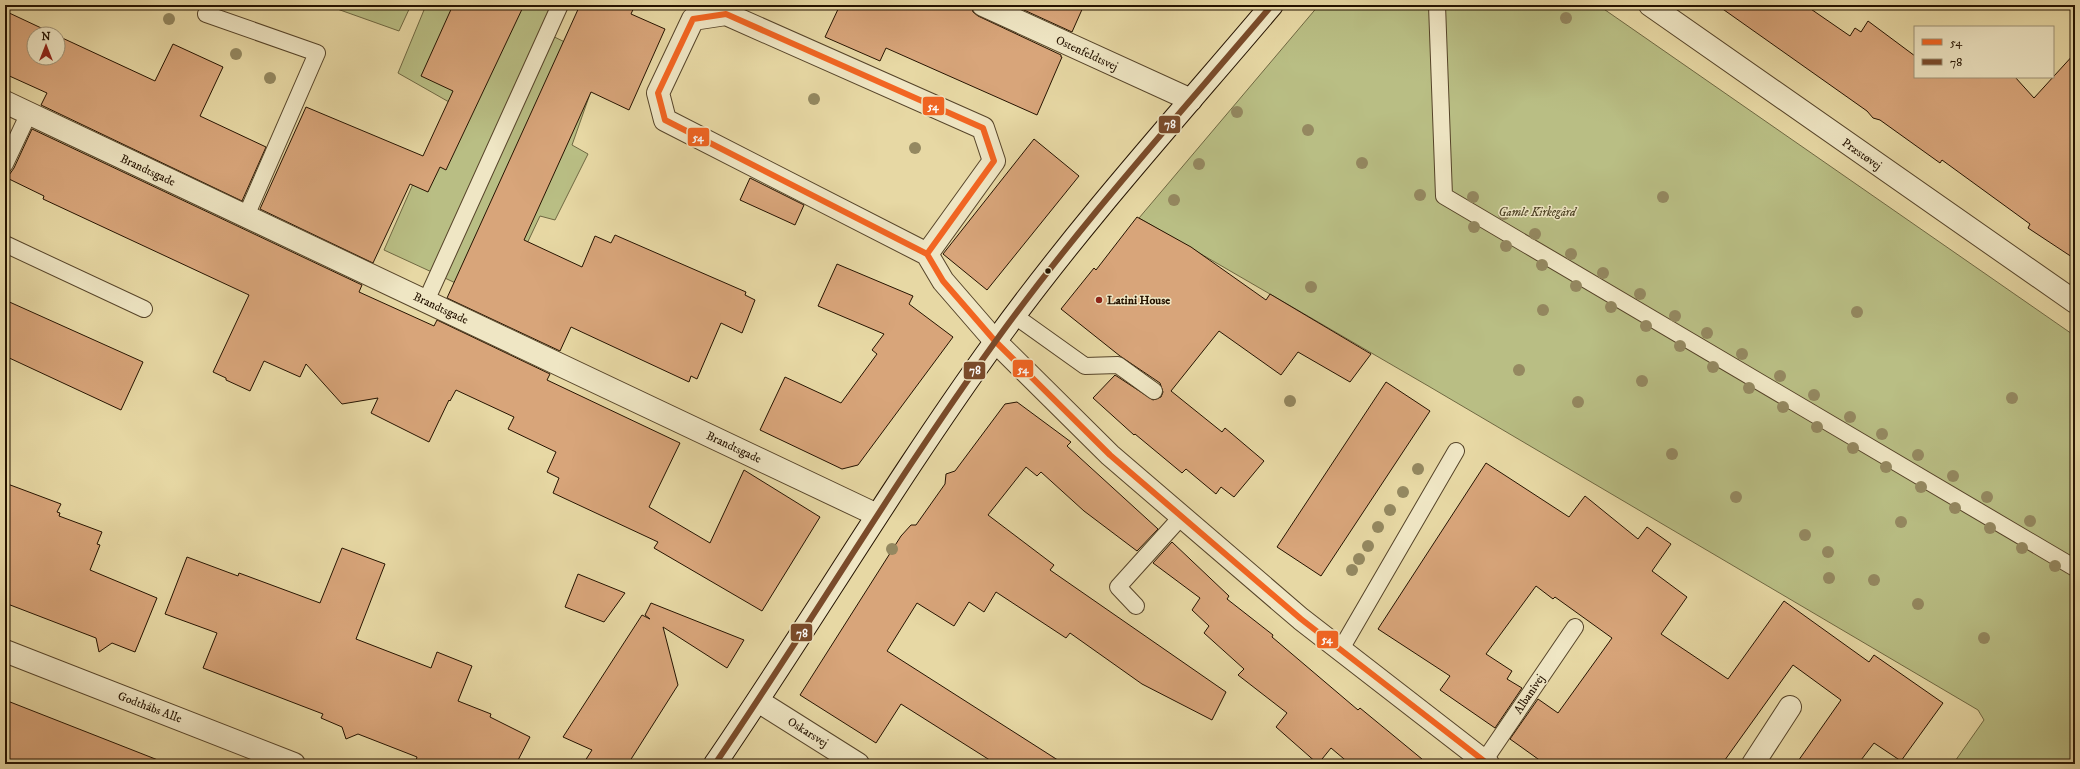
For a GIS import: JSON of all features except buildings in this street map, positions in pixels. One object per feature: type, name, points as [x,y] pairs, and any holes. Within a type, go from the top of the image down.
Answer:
[{"type":"street","name":"Ostenfeldtsvej","points":[[983,5],[1191,100]]},
{"type":"street","points":[[715,764],[758,701],[877,515],[996,341],[1117,187],[1272,5]]},
{"type":"street","name":"Præstøvej","points":[[1650,5],[2075,302]]},
{"type":"street","points":[[927,254],[994,161],[983,128],[726,14],[693,20],[658,93],[664,120],[927,254],[944,281],[996,341],[1110,455],[1301,619],[1486,762]]},
{"type":"street","name":"Brandtsgade","points":[[12,109],[246,216],[877,515]]},
{"type":"street","name":"Godthåbs Alle","points":[[5,651],[294,764]]},
{"type":"street","name":"Oskarsvej","points":[[758,701],[858,764]]},
{"type":"street","points":[[1753,764],[1790,707]]},
{"type":"lane","points":[[426,301],[560,5]]},
{"type":"lane","points":[[1437,5],[1444,196],[2075,568]]},
{"type":"lane","points":[[206,14],[317,53],[246,216]]},
{"type":"lane","points":[[5,164],[12,109]]},
{"type":"lane","points":[[5,244],[144,309]]},
{"type":"lane","points":[[1015,316],[1085,366],[1118,364],[1154,391]]},
{"type":"lane","points":[[1341,649],[1456,451]]},
{"type":"lane","points":[[1136,606],[1118,587],[1182,516]]},
{"type":"lane","name":"Albanivej","points":[[1486,762],[1575,628]]},
{"type":"green space","points":[[326,5],[411,5],[399,31]]},
{"type":"green space","points":[[420,5],[554,5],[542,31],[602,60],[572,145],[588,154],[555,220],[540,216],[499,303],[384,250],[449,102],[398,73],[424,10],[418,8]]},
{"type":"green space","name":"Gamle Kirkegård","points":[[1319,5],[1598,5],[2075,336],[2075,764],[1953,764],[1984,720],[1978,710],[1430,387],[1139,218]]},
{"type":"transit line","name":"78","points":[[715,764],[923,446],[958,394],[1027,298],[1165,129],[1272,5]]},
{"type":"transit line","name":"54","points":[[927,254],[994,161],[983,128],[726,14],[693,19],[658,93],[665,120],[927,254],[943,281],[995,341],[1110,455],[1301,619],[1488,764]]},
{"type":"place","name":"Latini House","points":[[1099,300]]}]
